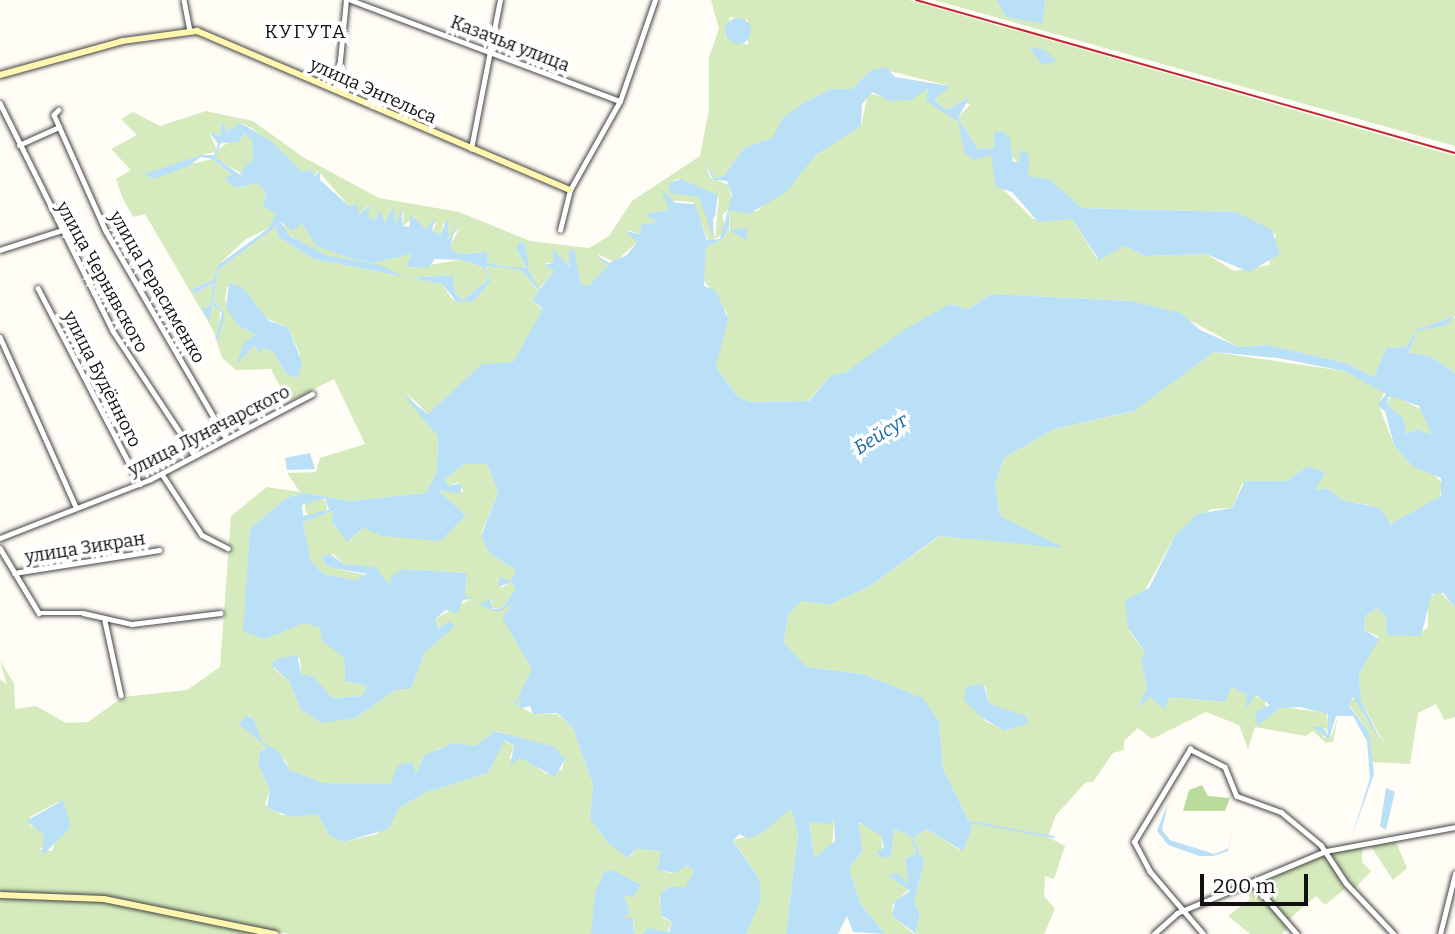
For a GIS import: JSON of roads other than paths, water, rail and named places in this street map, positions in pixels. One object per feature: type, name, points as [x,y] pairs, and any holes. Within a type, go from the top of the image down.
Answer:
[{"type":"street","points":[[0,75],[190,30],[184,0]]},
{"type":"street","points":[[337,90],[348,0]]},
{"type":"street","name":"Казачья улица","points":[[348,0],[620,101]]},
{"type":"street","points":[[471,149],[500,0]]},
{"type":"street","points":[[561,230],[570,190],[620,101],[655,0]]},
{"type":"street","name":"улица Энгельса","points":[[190,30],[570,190]]},
{"type":"street","name":"улица Чернявского","points":[[0,103],[58,231],[141,377],[195,455]]},
{"type":"street","name":"улица Герасименко","points":[[59,110],[54,114],[59,127],[106,231],[226,438]]},
{"type":"street","points":[[19,145],[59,127]]},
{"type":"street","points":[[0,250],[58,231]]},
{"type":"street","name":"улица Будённого","points":[[38,288],[140,484]]},
{"type":"street","points":[[0,337],[76,507]]},
{"type":"street","name":"улица Луначарского","points":[[0,538],[162,474],[312,394]]},
{"type":"street","points":[[162,474],[202,535],[228,548]]},
{"type":"street","points":[[0,548],[37,612],[132,624],[220,613]]},
{"type":"street","name":"улица Зикран","points":[[14,573],[159,550]]},
{"type":"street","points":[[105,620],[121,695]]},
{"type":"street","points":[[1203,934],[1146,868],[1134,842],[1187,749],[1225,767],[1237,796],[1281,812],[1326,851],[1346,883],[1394,934]]},
{"type":"street","points":[[1154,934],[1183,911],[1326,851],[1455,827]]},
{"type":"street","points":[[1440,934],[1455,874]]},
{"type":"street","points":[[1252,882],[1297,934]]},
{"type":"street","points":[[0,895],[104,899],[275,934]]},
{"type":"water","points":[[996,0],[1045,0],[1043,24],[1006,17]]},
{"type":"water","points":[[738,18],[747,22],[751,31],[747,40],[738,44],[729,40],[725,31],[729,22]]},
{"type":"water","points":[[1029,47],[1045,50],[1057,61],[1042,65]]},
{"type":"water","name":"Бейсуг","points":[[886,67],[895,77],[950,86],[934,100],[947,110],[970,97],[958,118],[978,149],[994,148],[994,132],[1002,131],[1010,138],[1013,162],[1020,162],[1019,150],[1029,154],[1028,176],[1049,179],[1082,208],[1236,212],[1272,230],[1280,254],[1249,272],[1206,254],[1145,256],[1125,246],[1099,260],[1072,219],[1038,222],[1012,192],[996,187],[991,155],[974,160],[965,154],[958,122],[926,101],[928,88],[911,100],[890,101],[872,92],[862,104],[861,126],[815,156],[786,192],[749,214],[729,210],[729,230],[747,228],[747,240],[727,230],[722,240],[706,247],[704,286],[716,291],[728,319],[716,367],[737,396],[750,402],[809,401],[830,376],[846,372],[907,328],[950,304],[968,309],[991,294],[1130,301],[1181,313],[1200,330],[1239,347],[1268,345],[1346,363],[1374,377],[1386,348],[1406,347],[1417,329],[1455,316],[1447,325],[1417,331],[1409,353],[1430,356],[1455,373],[1455,607],[1443,593],[1432,594],[1421,636],[1386,635],[1386,618],[1377,608],[1365,616],[1364,630],[1379,639],[1359,674],[1361,701],[1384,746],[1353,697],[1349,706],[1369,732],[1374,774],[1351,839],[1370,778],[1367,741],[1353,716],[1336,716],[1329,739],[1312,727],[1323,727],[1328,735],[1328,714],[1300,707],[1280,708],[1257,726],[1255,712],[1270,705],[1256,695],[1245,710],[1247,695],[1232,687],[1225,702],[1169,697],[1165,710],[1150,697],[1137,709],[1147,688],[1141,662],[1145,652],[1128,628],[1125,600],[1149,588],[1175,536],[1197,514],[1232,508],[1245,481],[1286,481],[1308,466],[1325,473],[1315,490],[1327,488],[1342,500],[1380,508],[1391,524],[1441,496],[1441,478],[1413,467],[1394,445],[1385,411],[1377,405],[1386,394],[1344,371],[1278,358],[1214,352],[1134,411],[1054,429],[1004,458],[995,485],[1000,516],[1064,548],[939,536],[870,586],[829,605],[801,601],[788,615],[784,643],[807,667],[863,674],[923,698],[939,722],[943,768],[972,828],[963,851],[926,829],[913,838],[924,862],[914,903],[920,913],[916,934],[892,916],[895,901],[910,891],[888,875],[897,873],[908,884],[905,859],[916,853],[910,836],[894,829],[891,856],[881,858],[876,852],[884,848],[881,836],[859,822],[862,852],[849,868],[860,903],[885,934],[853,932],[847,916],[838,934],[786,934],[798,833],[791,809],[762,833],[749,839],[739,834],[733,841],[759,878],[761,900],[746,934],[642,934],[648,928],[669,932],[672,922],[661,915],[660,895],[668,887],[685,887],[694,871],[688,865],[675,873],[657,870],[661,851],[636,849],[628,858],[608,843],[590,819],[593,786],[573,728],[557,713],[533,714],[530,706],[522,708],[508,699],[521,704],[518,697],[532,669],[502,618],[514,603],[501,611],[494,611],[479,604],[490,599],[493,609],[502,608],[516,589],[511,582],[498,587],[499,577],[511,581],[516,570],[490,554],[481,536],[498,492],[487,464],[464,464],[445,479],[448,486],[461,483],[461,494],[438,490],[466,515],[441,541],[382,536],[363,528],[347,542],[332,522],[333,511],[303,522],[311,561],[323,574],[355,580],[367,574],[327,567],[321,557],[330,554],[344,564],[375,567],[390,585],[391,576],[404,569],[467,573],[465,595],[472,599],[463,600],[458,613],[446,610],[435,619],[439,628],[450,621],[455,626],[425,652],[411,689],[395,690],[356,718],[321,723],[301,710],[289,681],[272,666],[276,659],[297,655],[301,674],[314,677],[332,698],[362,696],[367,686],[345,681],[344,658],[322,641],[320,628],[304,623],[265,639],[243,631],[250,529],[286,498],[304,493],[350,501],[426,493],[437,471],[438,436],[401,393],[428,414],[482,364],[513,362],[543,309],[532,300],[539,291],[521,270],[485,266],[491,281],[474,301],[457,302],[442,284],[410,278],[453,275],[455,293],[463,300],[489,279],[482,267],[461,260],[435,259],[428,268],[406,267],[412,254],[373,263],[350,258],[316,246],[302,223],[293,231],[280,221],[290,236],[326,255],[380,265],[404,277],[313,259],[278,237],[277,226],[218,270],[213,301],[223,311],[224,317],[219,338],[215,341],[222,313],[213,304],[209,322],[202,309],[211,305],[213,283],[195,294],[192,289],[213,280],[218,265],[269,228],[276,213],[263,207],[266,193],[257,183],[235,188],[224,178],[232,175],[212,159],[201,157],[189,166],[154,179],[144,174],[201,155],[214,155],[218,144],[209,132],[220,136],[223,121],[227,132],[240,123],[270,140],[302,172],[312,170],[314,177],[320,171],[320,180],[349,206],[358,205],[359,215],[370,204],[368,217],[375,220],[380,209],[385,223],[393,206],[396,225],[401,208],[403,226],[409,227],[411,215],[426,229],[435,217],[432,231],[440,235],[447,219],[449,240],[457,220],[450,248],[459,254],[487,252],[488,263],[502,266],[526,268],[517,249],[518,242],[525,243],[529,271],[540,289],[554,271],[544,265],[553,263],[553,249],[570,267],[568,252],[574,249],[581,284],[588,286],[608,266],[595,254],[609,263],[627,255],[637,242],[625,231],[640,234],[642,224],[657,223],[645,214],[669,210],[661,190],[676,203],[695,204],[707,240],[720,239],[732,195],[727,181],[714,180],[704,163],[716,178],[724,176],[744,148],[772,138],[783,118],[802,104],[830,89],[852,89],[870,71]],"holes":[[[244,133],[252,140],[253,162],[247,164],[239,151],[246,165],[240,175],[215,157],[221,143],[239,142]],[[1389,396],[1419,406],[1432,435],[1418,429],[1406,434],[1404,419],[1387,404]],[[325,498],[329,510],[303,516],[302,505]],[[834,818],[835,841],[814,858],[809,822],[830,824]]]},
{"type":"water","points":[[681,179],[718,195],[715,215],[725,200],[713,219],[714,239],[699,197],[670,193],[669,183]]},
{"type":"water","points":[[229,283],[242,287],[269,321],[288,327],[302,362],[298,378],[287,375],[273,352],[264,348],[259,354],[255,345],[236,365],[244,342],[256,335],[237,325],[226,307]]},
{"type":"water","points":[[310,453],[315,469],[287,470],[285,458]]},
{"type":"water","points":[[983,684],[990,704],[1026,716],[1028,723],[1005,731],[981,717],[964,700],[966,687]]},
{"type":"water","points":[[245,716],[253,718],[263,743],[278,751],[290,770],[323,783],[390,784],[398,765],[412,762],[416,774],[424,755],[454,743],[475,746],[495,731],[555,747],[565,759],[555,777],[520,758],[510,766],[514,746],[505,740],[488,773],[427,792],[399,808],[388,829],[344,842],[330,836],[317,814],[292,817],[267,808],[270,790],[258,764],[260,751],[267,748],[239,724]]},
{"type":"water","points":[[1386,788],[1395,792],[1386,830],[1380,826]]},
{"type":"water","points":[[63,800],[71,827],[42,856],[44,835],[26,821]]},
{"type":"water","points":[[1168,803],[1162,830],[1170,840],[1214,854],[1229,848],[1228,851],[1213,856],[1199,856],[1168,845],[1157,831]]},
{"type":"water","points":[[612,870],[641,885],[633,897],[624,895],[630,913],[622,917],[633,918],[634,934],[591,934],[595,893],[604,872]]},
{"type":"waterway","points":[[970,822],[1054,837]]},
{"type":"railway","points":[[916,0],[1455,153]]},
{"type":"district","name":"КУГУТА","points":[[306,32]]}]
